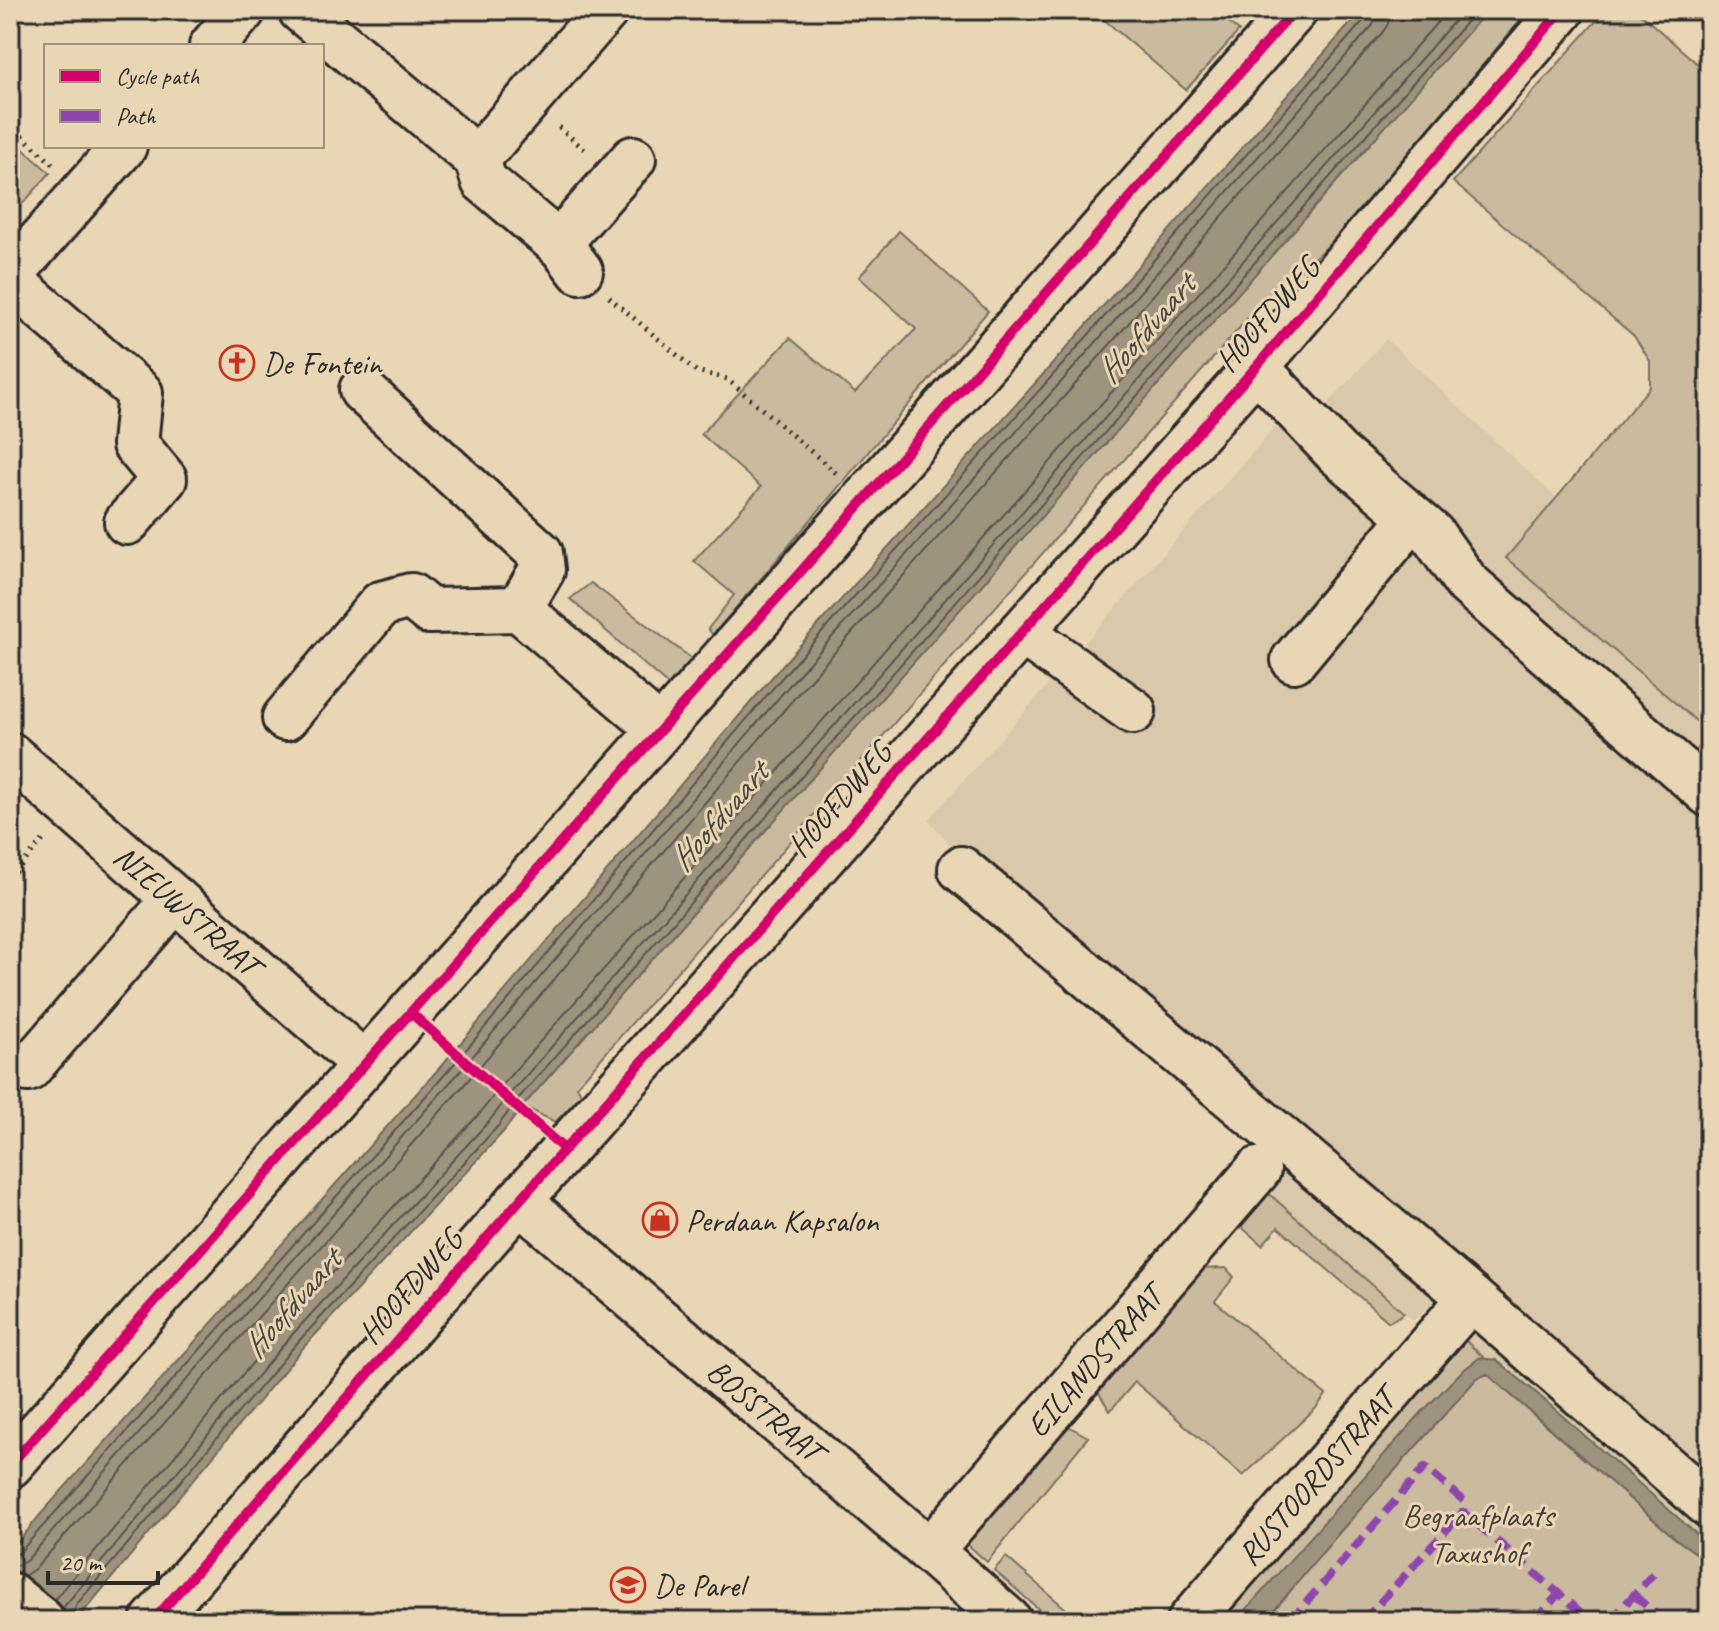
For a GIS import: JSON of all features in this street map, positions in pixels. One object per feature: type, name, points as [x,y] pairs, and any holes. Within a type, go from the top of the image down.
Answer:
[{"type":"street","points":[[214,44],[243,10]]},
{"type":"street","points":[[301,10],[477,159],[484,181],[569,257],[625,168]]},
{"type":"street","points":[[477,159],[606,10]]},
{"type":"street","points":[[10,1465],[660,729],[869,498],[1295,10]]},
{"type":"street","name":"HOOFDWEG","points":[[153,1621],[519,1201],[1256,367],[1562,10]]},
{"type":"street","points":[[122,148],[10,277],[140,393],[135,444],[164,479],[127,522]]},
{"type":"street","points":[[1256,367],[1337,453],[1432,534],[1466,582],[1709,794]]},
{"type":"street","points":[[362,390],[540,553],[542,570],[519,609]]},
{"type":"street","points":[[1294,660],[1412,518]]},
{"type":"street","points":[[285,718],[381,604],[411,596],[429,611],[519,609],[660,729]]},
{"type":"street","points":[[1022,632],[1133,711]]},
{"type":"street","name":"NIEUWSTRAAT","points":[[10,755],[364,1064]]},
{"type":"street","points":[[961,869],[1471,1298],[1709,1505]]},
{"type":"street","points":[[28,1069],[175,899]]},
{"type":"street","name":"EILANDSTRAAT","points":[[930,1551],[1258,1170]]},
{"type":"street","name":"BOSSTRAAT","points":[[519,1201],[1009,1621]]},
{"type":"street","name":"RUSTOORDSTRAAT","points":[[1190,1621],[1471,1298]]},
{"type":"street","points":[[10,1595],[42,1621]]},
{"type":"path","points":[[10,125],[60,171]]},
{"type":"path","points":[[558,126],[625,168]]},
{"type":"path","points":[[569,257],[696,371],[727,379],[869,498]]},
{"type":"path","points":[[10,878],[49,834]]},
{"type":"shaded area","points":[[1386,339],[1568,509],[1709,716],[1709,1552],[1479,1358],[1469,1341],[1428,1307],[1413,1320],[1267,1192],[1291,1163],[994,895],[929,820],[1277,425],[1297,439]]},
{"type":"green space","points":[[1093,10],[1214,10],[1239,31],[1186,90]]},
{"type":"green space","points":[[1487,10],[1529,10],[1339,236],[1256,309],[577,1086],[582,1095],[555,1122],[523,1106]]},
{"type":"green space","points":[[1606,10],[1636,10],[1709,74],[1709,732],[1506,558],[1650,387],[1650,361],[1634,336],[1453,182]]},
{"type":"green space","points":[[10,137],[50,173],[10,218]]},
{"type":"green space","points":[[899,231],[988,311],[713,635],[708,629],[734,595],[694,561],[761,487],[701,434],[790,338],[855,393],[916,329],[859,277]]},
{"type":"green space","points":[[591,583],[692,659],[669,686],[570,599]]},
{"type":"green space","points":[[1267,1192],[1404,1313],[1389,1322],[1278,1227],[1262,1245],[1238,1224]]},
{"type":"green space","points":[[1226,1268],[1234,1277],[1215,1301],[1326,1395],[1243,1476],[1135,1382],[1110,1411],[1094,1385],[1198,1269]]},
{"type":"green space","points":[[1461,1336],[1484,1358],[1479,1358],[1236,1621],[1214,1621]]},
{"type":"green space","name":"Begraafplaats Taxushof","points":[[1487,1374],[1676,1539],[1709,1562],[1709,1621],[1265,1621],[1477,1378]]},
{"type":"green space","points":[[1061,1422],[1088,1437],[987,1562],[967,1544],[969,1529]]},
{"type":"green space","points":[[1006,1557],[1080,1621],[1052,1621],[994,1570]]},
{"type":"water","name":"Hoofdvaart","points":[[1362,10],[1488,10],[504,1131],[303,1348],[76,1621],[10,1621],[10,1552],[40,1515],[442,1065],[785,662],[1056,360]]},
{"type":"water","points":[[1479,1358],[1496,1360],[1533,1390],[1709,1545],[1709,1562],[1676,1539],[1487,1374],[1477,1378],[1265,1621],[1236,1621],[1421,1413]]},
{"type":"marked path","points":[[1290,1621],[1425,1467],[1464,1501],[1463,1512]]},
{"type":"marked path","points":[[1363,1621],[1463,1512],[1591,1621]]},
{"type":"marked path","points":[[1610,1621],[1654,1573]]},
{"type":"marked path","points":[[1535,1621],[1559,1593]]},
{"type":"marked path","points":[[1634,1595],[1661,1619]]},
{"type":"cycle path","points":[[10,1465],[1295,10]]},
{"type":"cycle path","points":[[153,1621],[519,1201],[1256,367],[1562,10]]},
{"type":"cycle path","points":[[411,1013],[564,1149]]},
{"type":"place","name":"De Fontein","points":[[237,363]]},
{"type":"place","name":"Perdaan Kapsalon","points":[[660,1220]]},
{"type":"place","name":"De Parel","points":[[628,1585]]}]
